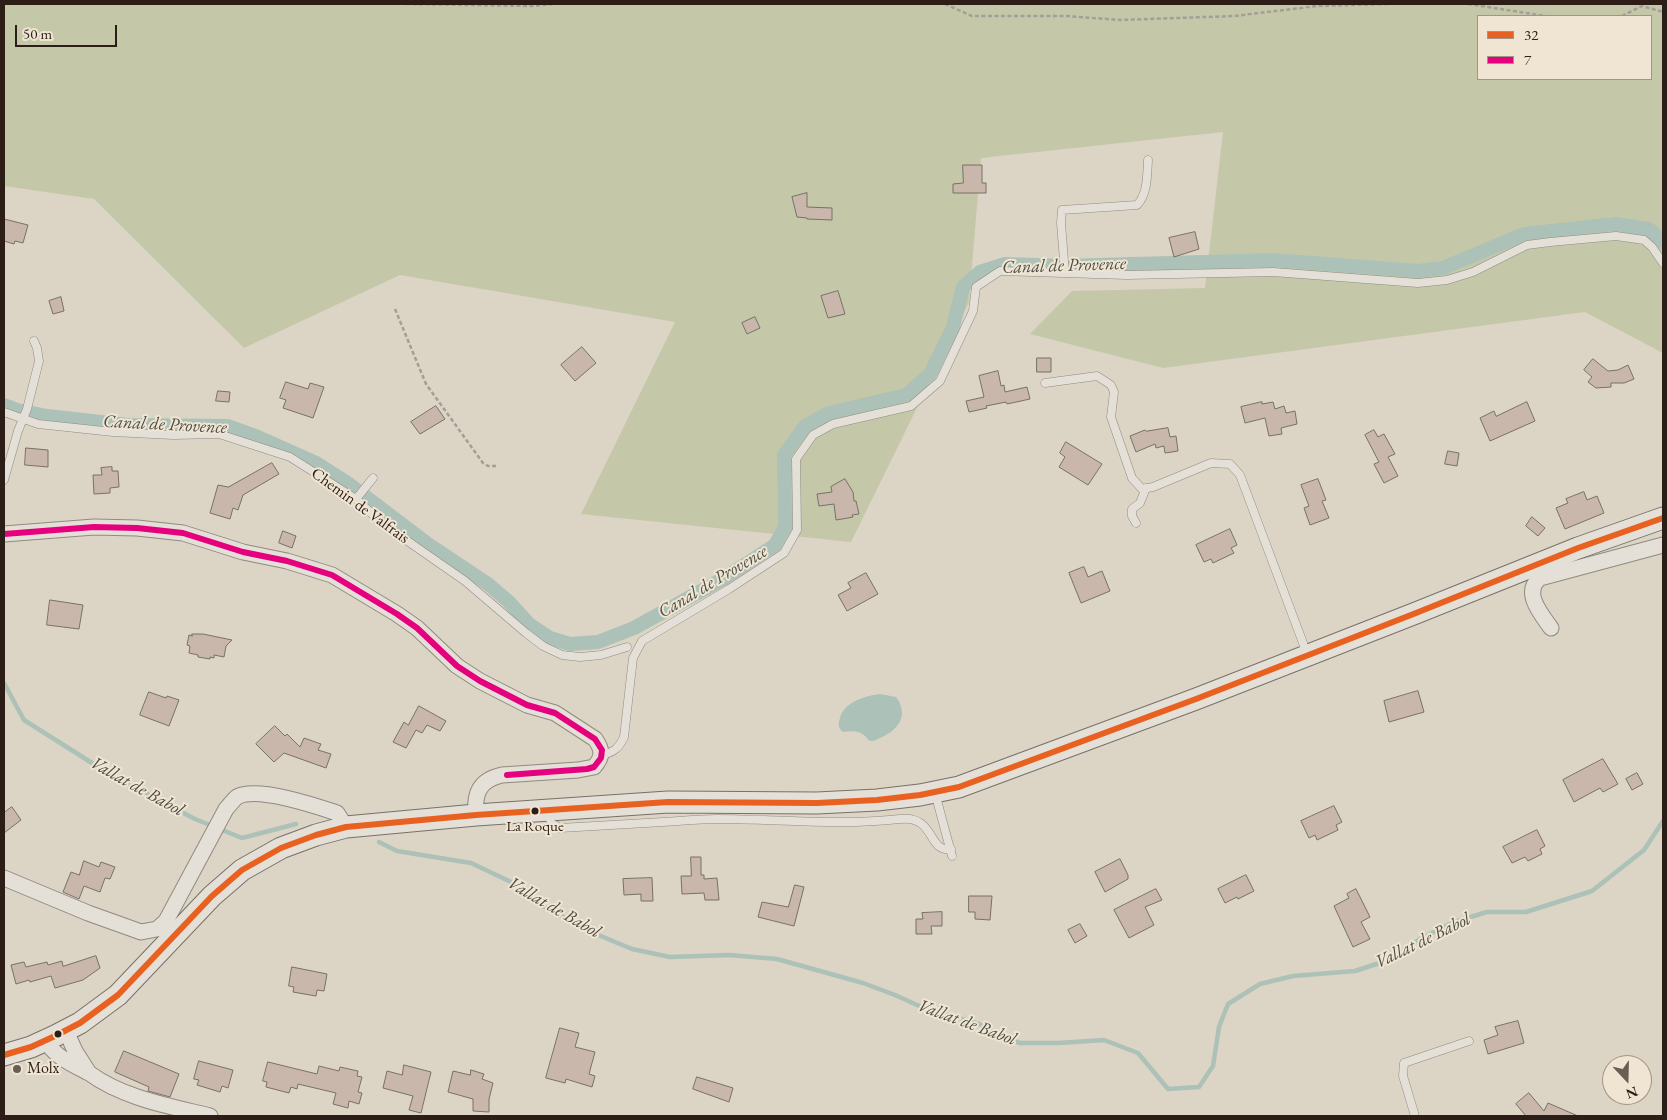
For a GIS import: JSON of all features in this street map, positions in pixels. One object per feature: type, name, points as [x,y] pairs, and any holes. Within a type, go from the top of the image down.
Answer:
[{"type":"main road","points":[[4,1054],[45,1040],[80,1023],[118,995],[212,896],[242,870],[281,848],[316,835],[346,827],[548,810],[668,802],[817,803],[877,800],[959,787],[1196,699],[1578,548],[1663,518]]},
{"type":"street","points":[[4,534],[94,527],[137,528],[183,533],[243,552],[332,575],[410,623],[457,666],[480,681],[527,705],[555,713],[595,739],[602,750],[602,755],[594,767],[587,769],[494,777],[480,787],[476,795],[476,816]]},
{"type":"street","points":[[1551,628],[1537,608],[1532,589],[1534,582],[1540,578],[1663,545]]},
{"type":"street","points":[[4,878],[88,913],[141,932],[157,929],[166,921],[226,809],[236,798],[250,793],[292,799],[337,813],[346,827]]},
{"type":"street","points":[[66,1031],[75,1051],[89,1073]]},
{"type":"street","points":[[45,1040],[50,1049],[57,1055],[111,1086],[151,1102],[210,1116]]},
{"type":"lane","points":[[1065,273],[1061,223],[1062,210],[1137,205],[1142,200],[1146,186],[1148,160]]},
{"type":"lane","points":[[602,755],[612,753],[620,746],[624,737],[633,658],[642,641],[730,589],[784,553],[797,530],[796,459],[813,435],[833,424],[911,406],[940,381],[974,311],[976,287],[1000,272],[1127,275],[1273,272],[1418,283],[1446,280],[1473,272],[1527,245],[1616,236],[1644,240],[1652,247],[1663,264]]},
{"type":"lane","points":[[4,480],[18,431],[25,415],[39,361],[34,341]]},
{"type":"lane","points":[[1045,383],[1097,376],[1111,384],[1114,392],[1111,417],[1132,478],[1142,489],[1211,463],[1230,464],[1240,475],[1303,643],[1306,656]]},
{"type":"lane","name":"Chemin de Valfrais","points":[[4,412],[25,415],[38,424],[113,432],[173,435],[219,434],[290,456],[357,498],[383,524],[465,581],[543,646],[562,655],[580,657],[601,655],[627,646]]},
{"type":"lane","points":[[357,498],[373,478]]},
{"type":"lane","points":[[1136,523],[1132,516],[1132,509],[1140,503],[1146,488]]},
{"type":"lane","points":[[548,810],[551,823],[560,828],[717,819],[799,822],[884,822],[910,819],[917,820],[924,825],[937,845],[952,852],[934,792]]},
{"type":"lane","points":[[1415,1116],[1403,1076],[1404,1063],[1470,1041]]},
{"type":"path","points":[[406,4],[532,6],[554,4]]},
{"type":"path","points":[[946,4],[972,16],[1067,16],[1120,20],[1234,16],[1318,6],[1388,4]]},
{"type":"path","points":[[1468,4],[1540,15]]},
{"type":"path","points":[[1624,15],[1642,6],[1663,12]]},
{"type":"path","points":[[395,309],[426,384],[483,463],[488,466],[496,466]]},
{"type":"green space","points":[[4,4],[1663,4],[1663,353],[1585,312],[1163,368],[1030,334],[1072,291],[1205,288],[1223,132],[981,158],[969,302],[851,542],[581,514],[675,322],[400,275],[244,348],[94,199],[4,186]]},
{"type":"shaded area","points":[[880,694],[896,697],[900,704],[902,715],[893,730],[874,741],[869,740],[858,732],[841,731],[839,723],[842,712],[850,704],[868,696]]},
{"type":"building","points":[[963,165],[982,165],[982,183],[986,183],[986,193],[953,193],[953,184],[963,183]]},
{"type":"building","points":[[807,193],[807,207],[832,208],[832,220],[797,217],[792,197]]},
{"type":"building","points":[[4,219],[28,225],[23,243],[15,241],[14,244],[4,241]]},
{"type":"building","points":[[1195,232],[1199,249],[1174,257],[1169,238]]},
{"type":"building","points":[[838,291],[845,314],[828,318],[821,296]]},
{"type":"building","points":[[61,297],[64,311],[53,314],[49,301]]},
{"type":"building","points":[[755,317],[760,328],[747,334],[742,323]]},
{"type":"building","points":[[582,347],[596,363],[575,381],[561,365]]},
{"type":"building","points":[[1037,358],[1051,358],[1051,372],[1037,372]]},
{"type":"building","points":[[1593,359],[1608,371],[1618,370],[1628,365],[1634,379],[1624,383],[1611,383],[1611,387],[1596,388],[1588,382],[1592,377],[1584,370]]},
{"type":"building","points":[[998,371],[1001,386],[1004,385],[1005,392],[1027,387],[1030,399],[986,406],[987,408],[969,412],[966,401],[984,397],[979,376]]},
{"type":"building","points":[[286,382],[308,389],[310,383],[324,387],[313,418],[283,408],[286,400],[280,398]]},
{"type":"building","points":[[218,391],[230,392],[229,402],[216,401]]},
{"type":"building","points":[[1262,402],[1262,404],[1273,402],[1275,409],[1284,406],[1286,413],[1295,411],[1297,424],[1281,428],[1282,434],[1269,436],[1265,418],[1245,423],[1241,407]]},
{"type":"building","points":[[1527,402],[1535,421],[1490,441],[1480,418],[1494,411],[1496,416]]},
{"type":"building","points":[[436,406],[445,419],[420,434],[411,422]]},
{"type":"building","points":[[1168,428],[1170,437],[1176,436],[1178,451],[1165,453],[1164,446],[1156,448],[1155,444],[1136,452],[1130,436],[1145,430]]},
{"type":"building","points":[[1374,430],[1378,437],[1384,434],[1395,454],[1388,457],[1398,476],[1384,483],[1374,464],[1379,462],[1365,435]]},
{"type":"building","points":[[1066,442],[1102,464],[1088,485],[1059,467],[1065,457],[1060,453]]},
{"type":"building","points":[[26,448],[48,450],[48,467],[25,465]]},
{"type":"building","points":[[1448,451],[1459,453],[1457,466],[1445,464]]},
{"type":"building","points":[[272,463],[279,474],[243,495],[238,510],[233,508],[230,519],[210,513],[218,485],[228,487]]},
{"type":"building","points":[[112,467],[112,471],[118,471],[119,487],[110,488],[110,493],[94,494],[93,475],[102,475],[101,468]]},
{"type":"building","points":[[845,479],[853,492],[859,514],[836,520],[834,504],[819,506],[817,494],[832,492],[831,487]]},
{"type":"building","points":[[1318,479],[1326,500],[1322,501],[1329,518],[1310,525],[1304,508],[1309,506],[1301,485]]},
{"type":"building","points":[[1584,492],[1587,500],[1597,496],[1604,513],[1565,529],[1556,508],[1568,503],[1566,499]]},
{"type":"building","points":[[1532,517],[1545,528],[1538,536],[1526,526]]},
{"type":"building","points":[[1230,529],[1237,545],[1231,548],[1234,553],[1213,563],[1211,559],[1204,562],[1196,545]]},
{"type":"building","points":[[283,531],[296,536],[292,548],[279,543]]},
{"type":"building","points":[[1084,567],[1088,577],[1102,571],[1110,591],[1081,603],[1069,573]]},
{"type":"building","points":[[866,573],[878,594],[847,611],[838,595],[851,588],[848,583]]},
{"type":"building","points":[[50,600],[83,605],[79,629],[47,625]]},
{"type":"building","points":[[192,634],[203,634],[232,640],[226,646],[224,657],[214,655],[214,658],[210,657],[210,659],[189,653],[190,646],[187,645],[189,635],[192,636]]},
{"type":"building","points":[[1418,691],[1424,712],[1389,722],[1384,701]]},
{"type":"building","points":[[149,692],[179,700],[169,726],[140,715]]},
{"type":"building","points":[[419,706],[446,721],[440,731],[427,725],[422,733],[416,730],[406,748],[393,742],[404,722],[408,725]]},
{"type":"building","points":[[275,726],[285,736],[287,734],[300,747],[304,738],[321,744],[318,750],[331,754],[326,768],[284,753],[274,762],[256,744]]},
{"type":"building","points":[[1603,759],[1618,784],[1603,792],[1600,788],[1574,802],[1563,780]]},
{"type":"building","points":[[1637,773],[1643,784],[1632,790],[1626,779]]},
{"type":"building","points":[[1334,806],[1342,822],[1336,825],[1338,830],[1317,840],[1315,835],[1309,838],[1301,821]]},
{"type":"building","points":[[12,807],[21,820],[4,833],[4,813]]},
{"type":"building","points":[[1537,830],[1545,846],[1540,849],[1542,854],[1528,861],[1525,857],[1512,863],[1503,847]]},
{"type":"building","points":[[691,857],[701,857],[701,875],[704,875],[704,879],[717,878],[719,900],[705,900],[704,893],[682,894],[681,876],[691,876]]},
{"type":"building","points":[[1120,859],[1128,879],[1105,892],[1095,872]]},
{"type":"building","points":[[84,861],[99,867],[101,862],[115,867],[110,879],[105,878],[100,892],[84,886],[79,899],[63,892],[71,872],[79,875]]},
{"type":"building","points":[[1246,875],[1254,891],[1225,903],[1218,889]]},
{"type":"building","points":[[652,878],[653,901],[641,901],[641,894],[624,895],[623,879]]},
{"type":"building","points":[[795,885],[804,887],[794,926],[758,917],[762,902],[788,907]]},
{"type":"building","points":[[1156,889],[1162,900],[1145,907],[1154,925],[1129,938],[1114,910]]},
{"type":"building","points":[[1356,889],[1370,917],[1361,922],[1370,939],[1353,947],[1334,906],[1349,898],[1347,894]]},
{"type":"building","points":[[969,896],[992,896],[990,920],[975,919],[975,912],[969,912]]},
{"type":"building","points":[[942,912],[942,926],[931,926],[932,934],[916,934],[916,919],[923,919],[922,913]]},
{"type":"building","points":[[1080,924],[1087,936],[1075,943],[1068,930]]},
{"type":"building","points":[[96,956],[100,968],[83,980],[55,988],[51,976],[16,984],[11,965],[24,962],[26,967],[47,962],[48,965],[62,961],[63,966]]},
{"type":"building","points":[[292,967],[327,974],[324,991],[317,990],[316,996],[293,992],[294,987],[289,986]]},
{"type":"building","points":[[1518,1021],[1524,1043],[1488,1054],[1484,1040],[1498,1035],[1495,1027]]},
{"type":"building","points":[[560,1028],[579,1033],[575,1047],[595,1052],[589,1074],[595,1076],[592,1087],[566,1079],[565,1083],[546,1078]]},
{"type":"building","points":[[124,1051],[179,1074],[170,1097],[148,1091],[149,1087],[115,1072]]},
{"type":"building","points":[[199,1061],[233,1070],[228,1088],[222,1086],[220,1092],[197,1085],[199,1080],[194,1079]]},
{"type":"building","points":[[268,1062],[317,1074],[319,1066],[339,1071],[340,1067],[358,1071],[357,1076],[362,1077],[358,1092],[362,1093],[359,1104],[349,1101],[348,1108],[333,1104],[336,1093],[298,1084],[297,1089],[291,1087],[289,1093],[266,1087],[267,1082],[263,1081]]},
{"type":"building","points":[[404,1065],[431,1072],[421,1113],[409,1110],[413,1096],[383,1088],[387,1071],[402,1075]]},
{"type":"building","points":[[471,1070],[484,1074],[482,1079],[493,1083],[489,1099],[489,1112],[473,1111],[473,1099],[448,1092],[453,1071],[470,1075]]},
{"type":"building","points":[[697,1077],[733,1088],[729,1102],[693,1089]]},
{"type":"building","points":[[1529,1093],[1544,1111],[1548,1103],[1578,1116],[1526,1116],[1516,1104]]},
{"type":"waterway","name":"Canal de Provence","points":[[4,405],[17,410],[47,416],[128,425],[228,426],[253,435],[316,463],[349,484],[428,544],[488,584],[509,602],[529,624],[550,638],[570,644],[598,642],[634,628],[723,579],[775,545],[785,527],[784,455],[805,426],[829,413],[906,395],[930,374],[953,327],[963,287],[980,272],[1005,264],[1065,266],[1273,260],[1418,271],[1443,268],[1524,234],[1616,224],[1649,229],[1663,242]]},
{"type":"waterway","name":"Vallat de Babol","points":[[4,683],[24,720],[111,775],[195,819],[242,838],[296,824]]},
{"type":"waterway","name":"Vallat de Babol","points":[[379,842],[397,851],[471,863],[511,882],[541,905],[591,932],[632,949],[670,957],[729,955],[777,959],[863,983],[926,1009],[979,1024],[999,1036],[1020,1043],[1104,1040],[1138,1053],[1168,1089],[1199,1087],[1213,1066],[1219,1027],[1228,1004],[1260,984],[1293,976],[1355,971],[1392,959],[1420,939],[1454,922],[1487,912],[1526,912],[1592,891],[1644,850],[1663,821]]},
{"type":"transit line","name":"32","points":[[4,1055],[31,1047],[80,1023],[118,995],[212,896],[242,870],[281,848],[316,835],[346,827],[476,815],[668,802],[817,803],[877,800],[920,795],[959,787],[1196,699],[1578,548],[1663,518]]},
{"type":"transit line","name":"7","points":[[4,534],[94,527],[137,528],[183,533],[243,552],[287,561],[332,575],[417,628],[457,666],[480,681],[527,705],[555,713],[595,739],[602,750],[601,758],[594,767],[587,769],[507,775]]},
{"type":"place","name":"La Roque","points":[[535,811]]},
{"type":"place","name":"Molx","points":[[17,1069]]}]
